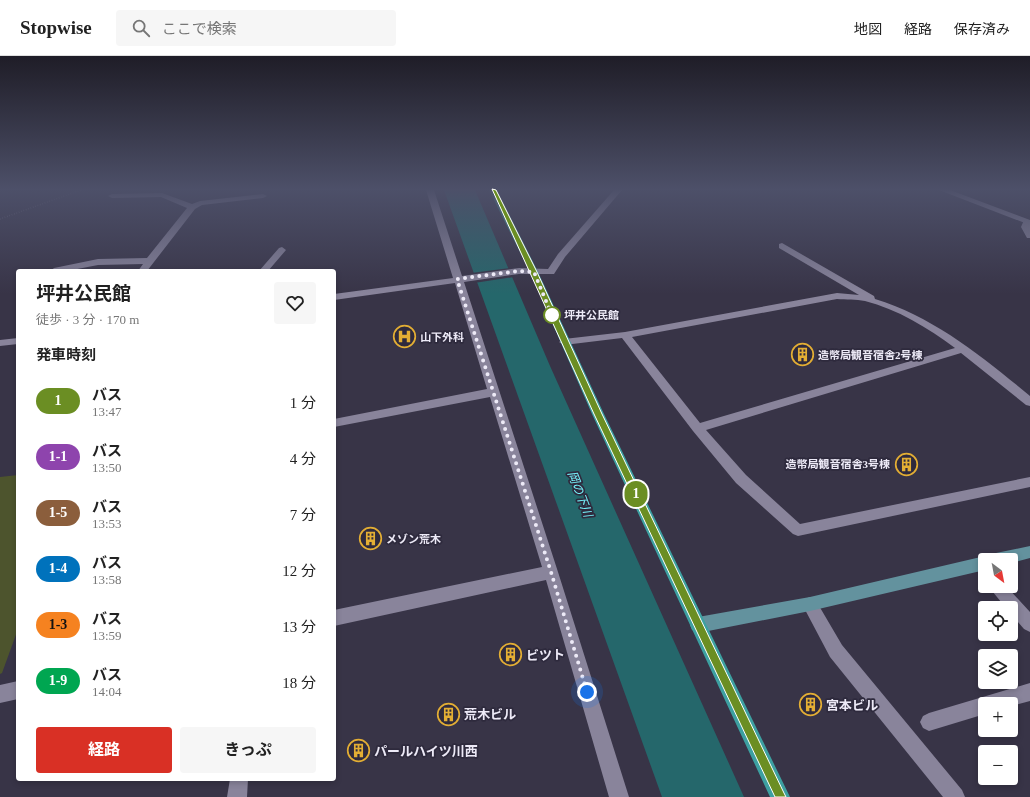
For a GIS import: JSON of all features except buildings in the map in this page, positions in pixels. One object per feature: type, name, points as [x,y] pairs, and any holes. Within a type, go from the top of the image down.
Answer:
[{"type":"main road","points":[[510,225],[534,272],[564,342],[780,797]]},
{"type":"street","points":[[144,269],[178,225]]},
{"type":"street","points":[[442,225],[462,279],[493,392],[551,572],[619,797]]},
{"type":"street","points":[[336,297],[519,271],[551,272],[561,256],[588,225]]},
{"type":"street","points":[[1027,225],[1025,227],[1030,236]]},
{"type":"street","points":[[782,246],[883,305]]},
{"type":"street","points":[[265,269],[282,250]]},
{"type":"street","points":[[64,269],[98,262],[150,261]]},
{"type":"street","points":[[564,342],[625,335],[837,296],[867,299],[898,311],[936,331],[962,349],[1030,402]]},
{"type":"street","points":[[625,335],[697,428],[741,479],[798,530],[1030,482]]},
{"type":"street","points":[[0,343],[16,341]]},
{"type":"street","points":[[697,428],[962,349]]},
{"type":"street","points":[[336,423],[493,392]]},
{"type":"street","points":[[1018,555],[1030,552]]},
{"type":"street","points":[[698,625],[810,604],[978,568]]},
{"type":"street","points":[[336,618],[551,572]]},
{"type":"street","points":[[1002,593],[1030,624]]},
{"type":"street","points":[[810,604],[836,651],[954,797]]},
{"type":"street","points":[[0,694],[16,690]]},
{"type":"street","points":[[1013,697],[1030,692]]},
{"type":"street","points":[[929,722],[978,707]]},
{"type":"street","points":[[237,797],[239,781]]},
{"type":"shaded area","points":[[16,475],[16,634],[2,673],[0,674],[0,477]]},
{"type":"water","name":"岡の下川","points":[[456,225],[490,225],[550,366],[744,797],[662,797]]},
{"type":"pier","points":[[510,268],[514,277],[474,283],[471,273]]},
{"type":"bus line","name":"1","points":[[510,225],[534,272],[542,294],[598,414],[780,797]]},
{"type":"place","name":"坪井公民館","points":[[552,315]]},
{"type":"place","name":"山下外科","points":[[404,337]]},
{"type":"place","name":"造幣局観音宿舎2号棟","points":[[802,355]]},
{"type":"place","name":"造幣局観音宿舎3号棟","points":[[906,464]]},
{"type":"place","name":"メゾン荒木","points":[[371,539]]},
{"type":"place","name":"ビツト","points":[[511,655]]},
{"type":"place","name":"宮本ビル","points":[[810,705]]},
{"type":"place","name":"荒木ビル","points":[[449,714]]},
{"type":"place","name":"パールハイツ川西","points":[[359,751]]},
{"type":"route","points":[[552,315],[553,318],[534,272],[519,271],[457,279],[551,572],[587,692]]}]
